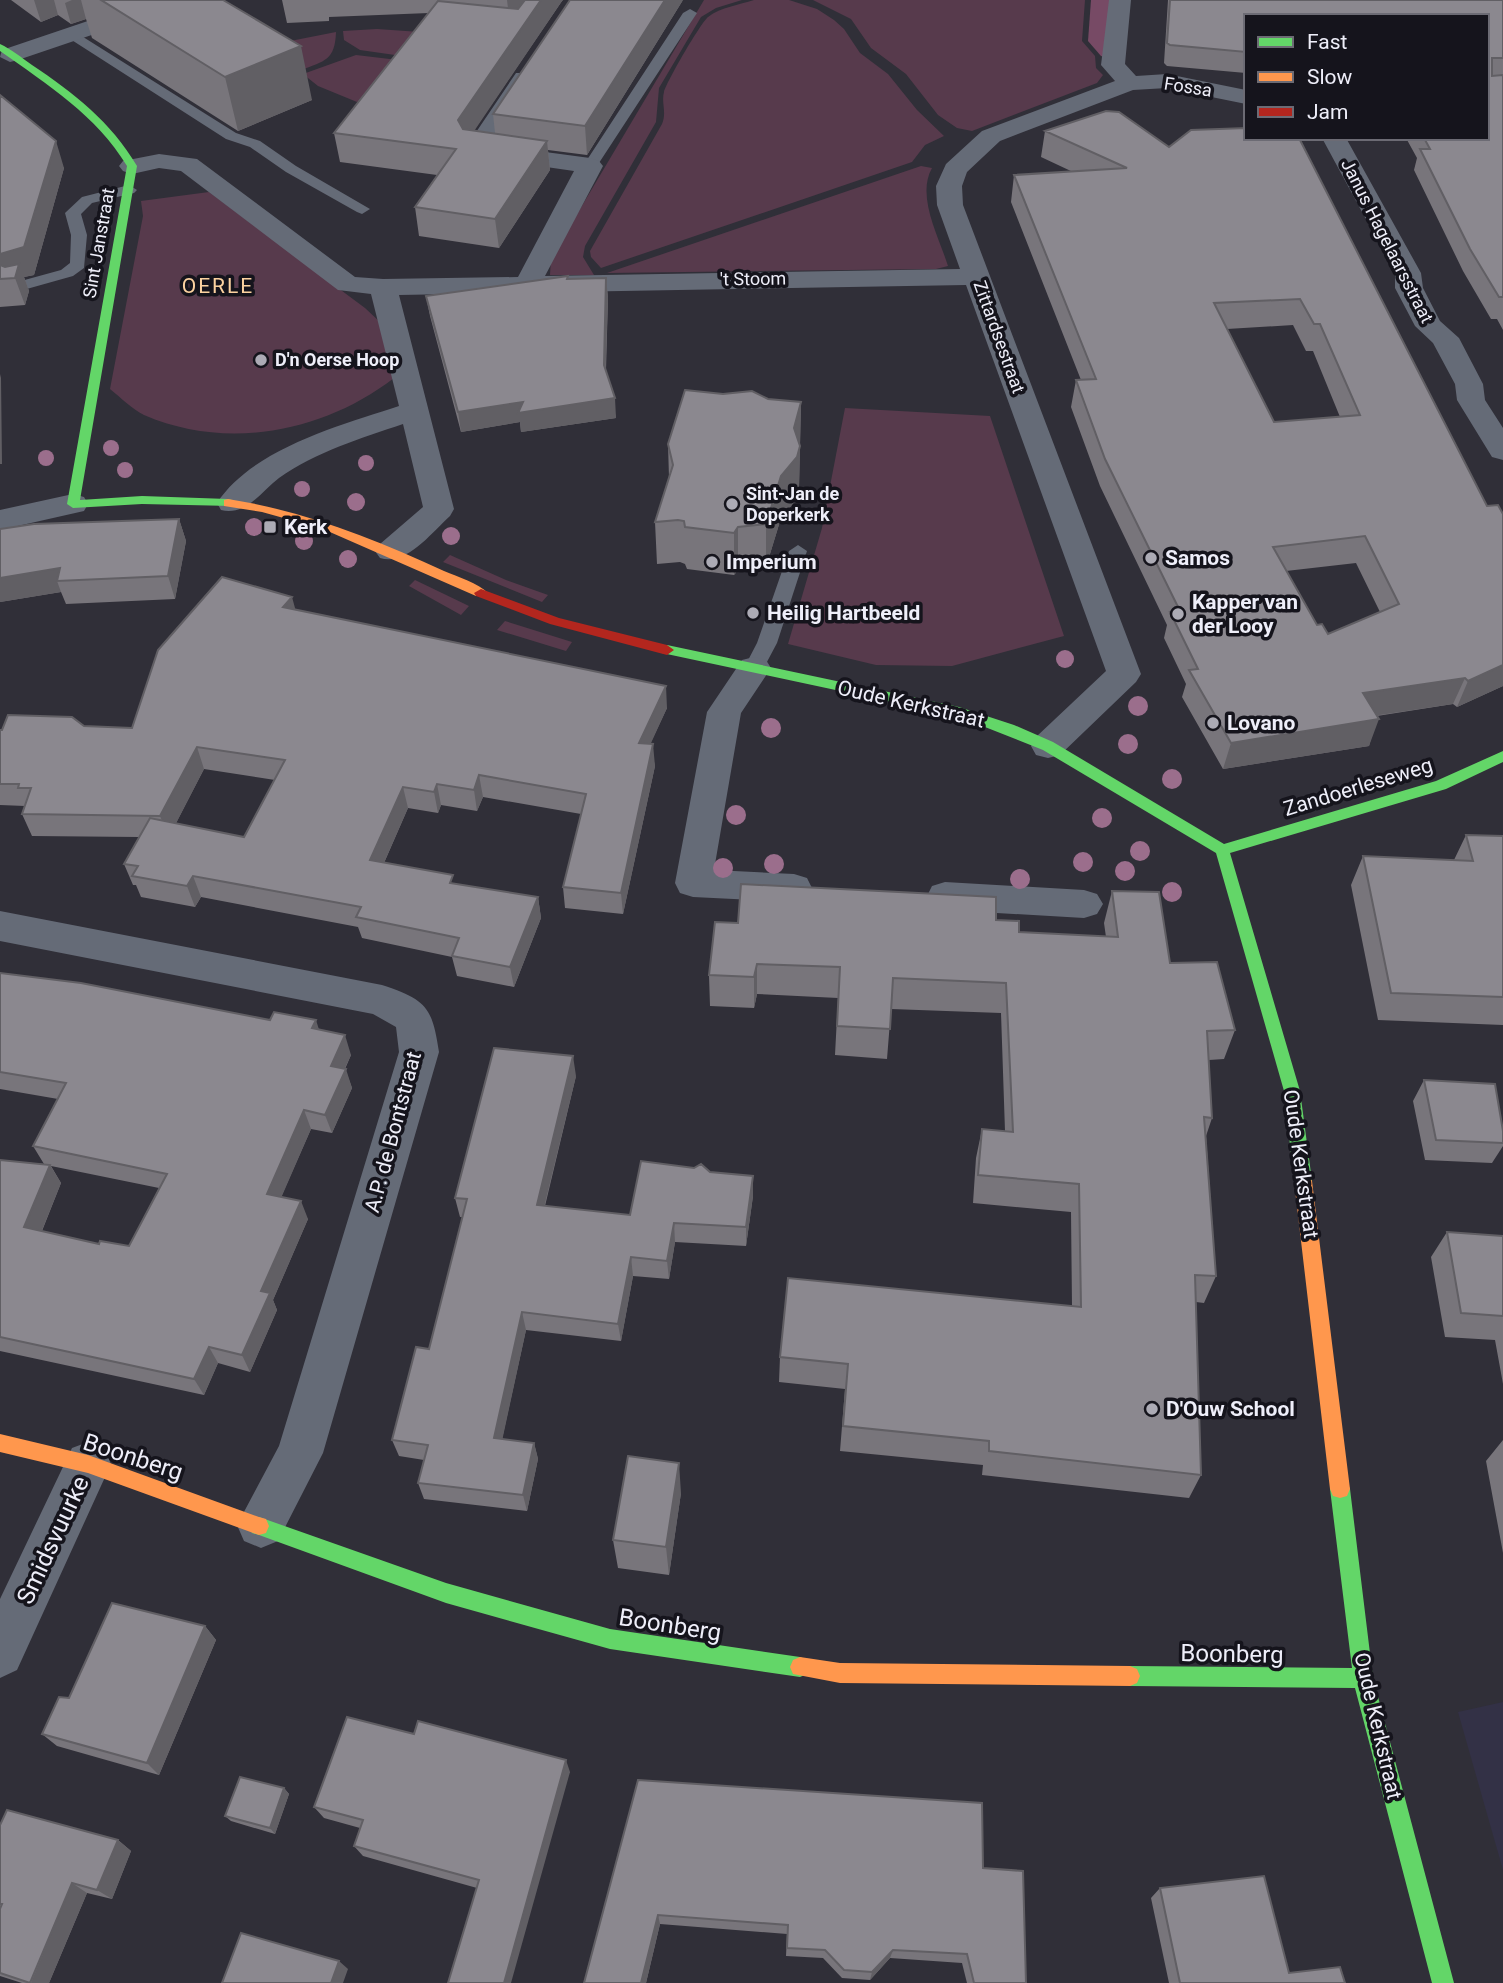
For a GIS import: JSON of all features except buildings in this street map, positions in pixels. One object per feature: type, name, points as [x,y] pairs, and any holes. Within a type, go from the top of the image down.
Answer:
[{"type":"street","points":[[5,51],[72,34],[172,0]]},
{"type":"street","points":[[1120,0],[1113,65],[1130,83]]},
{"type":"street","name":"Sint Janstraat","points":[[5,51],[108,131],[125,150],[130,178],[74,503]]},
{"type":"street","points":[[529,283],[541,255],[590,166],[476,150],[535,62]]},
{"type":"street","name":"Fossa","points":[[1130,83],[1167,81],[1244,97]]},
{"type":"street","name":"Zittardsestraat","points":[[1048,746],[1124,674],[950,205],[949,186],[955,169],[991,136],[1130,83]]},
{"type":"street","name":"Janus Hagelaarsstraat","points":[[1335,140],[1408,273],[1409,288],[1429,326],[1445,338],[1469,384],[1471,400],[1503,451]]},
{"type":"street","name":"'t Stoom","points":[[130,178],[159,161],[188,164],[348,284],[383,287],[976,277]]},
{"type":"street","points":[[383,287],[439,509],[391,551]]},
{"type":"street","points":[[233,503],[259,476],[325,440],[415,411]]},
{"type":"street","name":"Oude Kerkstraat","points":[[74,503],[181,499],[233,503],[294,514],[344,530],[492,599],[552,621],[617,638],[959,712],[1048,746],[1222,850],[1292,1091],[1363,1678],[1443,1983]]},
{"type":"street","points":[[0,520],[74,503]]},
{"type":"street","points":[[754,668],[724,712],[693,883],[826,890]]},
{"type":"street","name":"Zandoerleseweg","points":[[1222,850],[1441,785],[1503,756]]},
{"type":"street","points":[[909,894],[1083,904]]},
{"type":"street","name":"A.P. de Bontstraat","points":[[0,926],[382,1000],[414,1019],[419,1052],[300,1453],[261,1525]]},
{"type":"street","name":"Boonberg","points":[[0,1443],[88,1464],[446,1592],[610,1639],[841,1673],[1363,1678]]},
{"type":"street","name":"Smidsvuurke","points":[[0,1654],[88,1464]]},
{"type":"lane","points":[[590,166],[690,12]]},
{"type":"lane","points":[[72,34],[231,136],[255,144],[291,169],[362,209]]},
{"type":"lane","points":[[16,287],[67,273],[78,265],[79,235],[73,212],[87,200],[130,178]]},
{"type":"lane","points":[[754,668],[767,643],[798,551]]},
{"type":"shaded area","points":[[704,0],[742,0],[716,8],[701,17],[659,88],[656,122],[585,246],[583,257],[594,275],[550,275],[551,258]]},
{"type":"shaded area","points":[[754,0],[789,0],[817,9],[834,20],[844,29],[860,53],[888,74],[917,110],[944,136],[925,145],[912,162],[601,268],[591,257],[590,251],[662,124],[664,92],[684,53],[708,17]]},
{"type":"shaded area","points":[[813,0],[1085,0],[1082,41],[1095,56],[1096,68],[1103,75],[1097,83],[972,131],[957,128],[938,115],[906,74],[871,48],[851,19]]},
{"type":"shaded area","points":[[1091,0],[1110,0],[1104,57],[1088,41]]},
{"type":"shaded area","points":[[377,29],[420,32],[402,56],[360,50],[344,40],[343,31]]},
{"type":"shaded area","points":[[336,32],[331,54],[301,70],[280,43]]},
{"type":"shaded area","points":[[356,55],[398,60],[372,91],[357,102],[318,86],[303,74]]},
{"type":"shaded area","points":[[921,166],[932,168],[926,191],[928,204],[948,266],[936,269],[607,273]]},
{"type":"shaded area","points":[[209,192],[365,308],[381,323],[394,378],[367,397],[337,412],[274,430],[241,433],[208,432],[176,426],[144,415],[110,389],[143,216],[141,201]]},
{"type":"shaded area","points":[[845,408],[990,416],[1064,636],[952,666],[876,665],[788,644],[822,528]]},
{"type":"shaded area","points":[[450,555],[548,595],[542,602],[443,562]]},
{"type":"shaded area","points":[[415,580],[469,606],[461,615],[409,586]]},
{"type":"shaded area","points":[[505,621],[572,642],[566,651],[497,630]]},
{"type":"shaded area","points":[[1503,1702],[1503,1870],[1458,1712]]},
{"type":"traffic: fast","points":[[0,47],[91,114],[121,147],[132,166],[73,504],[142,500],[228,503]]},
{"type":"traffic: fast","points":[[667,650],[959,712],[1009,729],[1048,746],[1222,850],[1292,1091],[1303,1181]]},
{"type":"traffic: fast","points":[[1222,850],[1441,785],[1503,756]]},
{"type":"traffic: fast","points":[[1340,1489],[1363,1678],[1443,1983]]},
{"type":"traffic: fast","points":[[259,1526],[446,1593],[610,1639],[800,1667]]},
{"type":"traffic: fast","points":[[1130,1676],[1363,1678]]},
{"type":"traffic: slow","points":[[228,503],[295,516],[358,538],[481,593]]},
{"type":"traffic: slow","points":[[1303,1181],[1340,1489]]},
{"type":"traffic: slow","points":[[0,1443],[88,1464],[259,1526]]},
{"type":"traffic: slow","points":[[800,1667],[840,1673],[1130,1676]]},
{"type":"traffic: jam","points":[[481,593],[555,621],[667,650]]},
{"type":"place","name":"D'n Oerse Hoop","points":[[261,360]]},
{"type":"place","name":"Sint-Jan de Doperkerk","points":[[732,504]]},
{"type":"place","name":"Kerk","points":[[270,527]]},
{"type":"place","name":"Samos","points":[[1151,558]]},
{"type":"place","name":"Imperium","points":[[712,562]]},
{"type":"place","name":"Heilig Hartbeeld","points":[[753,613]]},
{"type":"place","name":"Kapper van der Looy","points":[[1178,614]]},
{"type":"place","name":"Lovano","points":[[1213,723]]},
{"type":"place","name":"D'Ouw School","points":[[1152,1409]]},
{"type":"district","name":"OERLE","points":[[218,286]]}]
